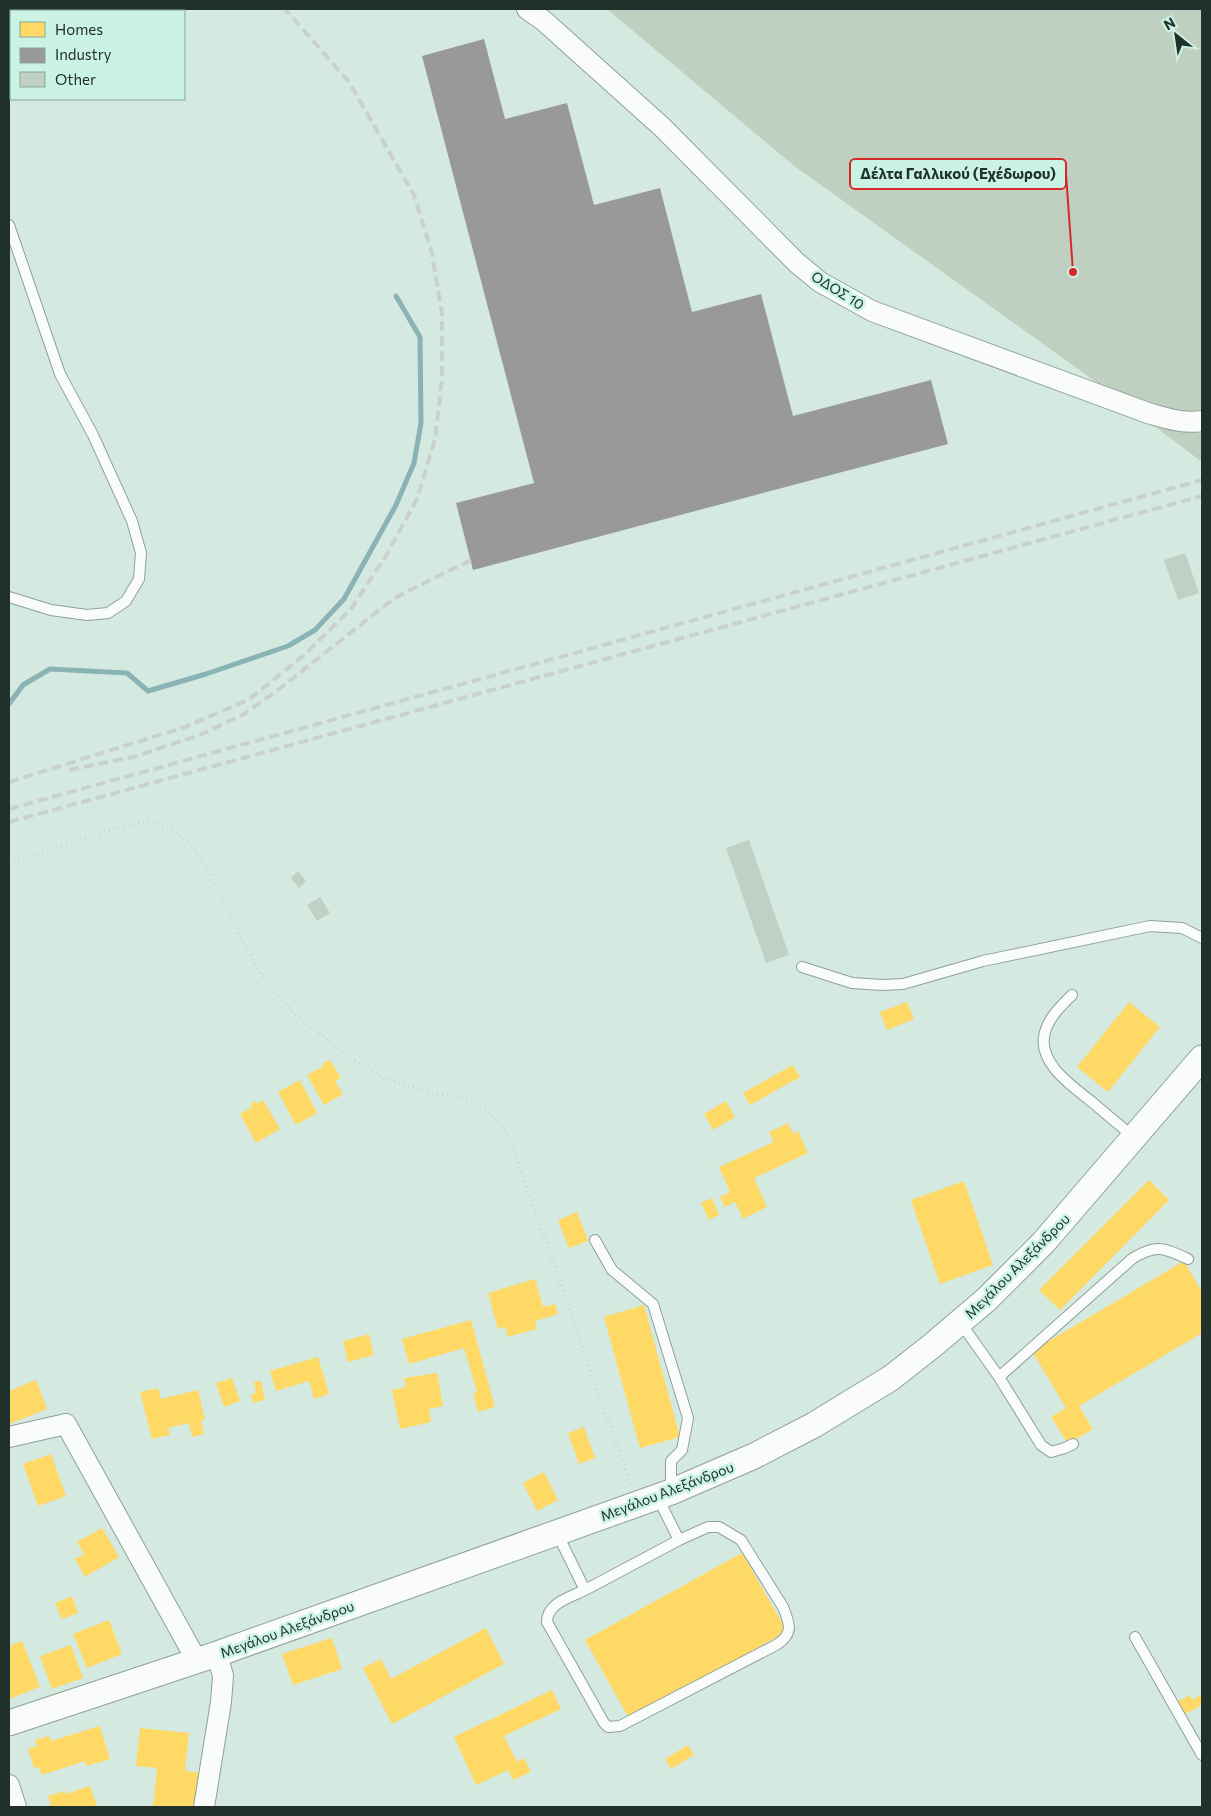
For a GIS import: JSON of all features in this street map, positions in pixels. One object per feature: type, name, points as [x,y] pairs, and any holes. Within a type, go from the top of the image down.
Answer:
[{"type":"street","name":"ΟΔΟΣ 10","points":[[527,9],[662,128],[797,263],[820,282],[872,310],[1126,405],[1173,420],[1202,421]]},
{"type":"street","name":"Μεγάλου Αλεξάνδρου","points":[[9,1722],[207,1658],[655,1498],[745,1460],[814,1425],[891,1378],[987,1299],[1043,1243],[1202,1058]]},
{"type":"street","points":[[9,1437],[66,1424],[207,1658],[223,1676],[221,1702],[204,1807]]},
{"type":"street","points":[[9,1784],[16,1807]]},
{"type":"lane","points":[[9,224],[60,374],[93,435],[132,521],[141,553],[139,579],[126,600],[108,613],[87,615],[69,613],[51,610],[9,597]]},
{"type":"lane","points":[[802,967],[852,983],[903,984],[983,961],[1150,926],[1182,928],[1194,932],[1202,938]]},
{"type":"lane","points":[[1072,995],[1056,1011],[1045,1031],[1043,1042],[1049,1060],[1061,1076],[1134,1137]]},
{"type":"lane","points":[[595,1240],[612,1270],[653,1304],[688,1418],[682,1450],[671,1461],[655,1498],[679,1540]]},
{"type":"lane","points":[[999,1377],[1133,1258],[1145,1251],[1156,1248],[1174,1253],[1188,1260]]},
{"type":"lane","points":[[960,1322],[999,1377],[1042,1445],[1051,1452],[1073,1444]]},
{"type":"lane","points":[[708,1527],[719,1528],[741,1540],[783,1606],[789,1631],[785,1640],[620,1726],[608,1727],[547,1622],[547,1615],[555,1605],[586,1590],[679,1540],[708,1527]]},
{"type":"lane","points":[[556,1532],[586,1590]]},
{"type":"lane","points":[[1135,1637],[1202,1755]]},
{"type":"path","points":[[9,863],[105,830],[135,823],[155,823],[175,831],[192,846],[205,864],[258,970],[294,1013],[350,1056],[385,1079],[433,1093],[465,1099],[486,1109],[501,1124],[510,1140],[655,1498]]},
{"type":"green space","points":[[607,9],[1202,9],[1202,462],[1092,379],[793,165]]},
{"type":"building: Homes","points":[[907,1002],[914,1019],[887,1030],[880,1012]]},
{"type":"building: Homes","points":[[1129,1002],[1160,1027],[1108,1092],[1077,1067]]},
{"type":"building: Homes","points":[[330,1060],[341,1078],[335,1081],[343,1094],[324,1105],[307,1075],[323,1067],[322,1064]]},
{"type":"building: Homes","points":[[793,1065],[800,1077],[750,1105],[743,1093]]},
{"type":"building: Homes","points":[[300,1080],[317,1113],[296,1125],[278,1092]]},
{"type":"building: Homes","points":[[263,1100],[280,1129],[256,1143],[240,1114],[252,1107],[251,1104],[256,1101],[258,1104]]},
{"type":"building: Homes","points":[[726,1101],[735,1117],[713,1130],[704,1114]]},
{"type":"building: Homes","points":[[788,1123],[793,1134],[798,1131],[808,1153],[754,1178],[767,1207],[743,1219],[735,1202],[725,1207],[720,1197],[730,1192],[719,1167],[774,1142],[769,1132]]},
{"type":"building: Homes","points":[[1149,1180],[1169,1200],[1060,1310],[1039,1290]]},
{"type":"building: Homes","points":[[964,1181],[993,1265],[940,1284],[911,1200]]},
{"type":"building: Homes","points":[[712,1198],[719,1215],[709,1220],[701,1203]]},
{"type":"building: Homes","points":[[577,1212],[588,1241],[569,1248],[558,1220]]},
{"type":"building: Homes","points":[[1184,1261],[1202,1292],[1202,1333],[1079,1406],[1093,1429],[1068,1444],[1051,1417],[1066,1408],[1032,1351]]},
{"type":"building: Homes","points":[[535,1279],[543,1307],[555,1304],[558,1314],[535,1321],[537,1329],[508,1337],[505,1327],[498,1329],[488,1293]]},
{"type":"building: Homes","points":[[644,1305],[680,1437],[640,1448],[604,1317]]},
{"type":"building: Homes","points":[[471,1320],[495,1407],[478,1412],[473,1393],[477,1392],[464,1348],[409,1364],[402,1339]]},
{"type":"building: Homes","points":[[369,1334],[374,1355],[348,1362],[343,1341]]},
{"type":"building: Homes","points":[[318,1357],[329,1394],[314,1399],[309,1381],[276,1391],[270,1371]]},
{"type":"building: Homes","points":[[437,1373],[443,1406],[429,1409],[431,1422],[400,1429],[392,1390],[406,1387],[404,1378]]},
{"type":"building: Homes","points":[[232,1378],[240,1401],[224,1407],[216,1383]]},
{"type":"building: Homes","points":[[36,1380],[47,1409],[9,1424],[9,1391]]},
{"type":"building: Homes","points":[[261,1381],[265,1400],[253,1403],[251,1394],[256,1393],[254,1382]]},
{"type":"building: Homes","points":[[158,1388],[161,1399],[198,1390],[205,1419],[201,1420],[204,1434],[192,1437],[189,1423],[168,1428],[170,1435],[152,1439],[140,1392]]},
{"type":"building: Homes","points":[[584,1427],[595,1458],[579,1464],[568,1433]]},
{"type":"building: Homes","points":[[51,1454],[66,1496],[38,1506],[23,1464]]},
{"type":"building: Homes","points":[[544,1472],[558,1500],[537,1511],[523,1483]]},
{"type":"building: Homes","points":[[102,1528],[119,1557],[85,1577],[75,1559],[84,1554],[77,1542]]},
{"type":"building: Homes","points":[[742,1553],[787,1631],[630,1720],[585,1640]]},
{"type":"building: Homes","points":[[72,1596],[78,1613],[62,1619],[55,1603]]},
{"type":"building: Homes","points":[[109,1620],[122,1654],[87,1668],[73,1634]]},
{"type":"building: Homes","points":[[486,1628],[504,1664],[392,1724],[363,1668],[381,1659],[391,1679]]},
{"type":"building: Homes","points":[[332,1638],[342,1669],[293,1685],[282,1654]]},
{"type":"building: Homes","points":[[22,1641],[40,1687],[9,1699],[9,1646]]},
{"type":"building: Homes","points":[[71,1645],[83,1678],[52,1689],[40,1656]]},
{"type":"building: Homes","points":[[552,1690],[561,1709],[504,1736],[517,1762],[524,1758],[531,1772],[513,1780],[508,1770],[476,1785],[454,1737]]},
{"type":"building: Homes","points":[[1202,1694],[1202,1705],[1182,1716],[1175,1703],[1190,1695],[1192,1700]]},
{"type":"building: Homes","points":[[100,1726],[110,1759],[87,1766],[85,1761],[42,1775],[39,1767],[34,1768],[28,1749],[37,1746],[35,1740],[49,1736],[51,1741]]},
{"type":"building: Homes","points":[[140,1728],[189,1733],[185,1771],[203,1773],[199,1807],[153,1807],[157,1768],[136,1766]]},
{"type":"building: Homes","points":[[688,1745],[694,1755],[671,1769],[665,1759]]},
{"type":"building: Homes","points":[[90,1786],[97,1806],[45,1807],[51,1805],[48,1796],[65,1791],[66,1794]]},
{"type":"building: Industry","points":[[484,39],[505,119],[567,103],[594,205],[660,188],[692,312],[761,294],[793,416],[931,380],[948,444],[473,570],[456,503],[534,483],[422,56]]},
{"type":"building: Other","points":[[1185,553],[1199,593],[1178,600],[1164,560]]},
{"type":"building: Other","points":[[749,840],[789,955],[766,963],[726,848]]},
{"type":"building: Other","points":[[298,871],[306,881],[299,888],[291,878]]},
{"type":"building: Other","points":[[320,897],[330,913],[317,921],[307,905]]},
{"type":"waterway","points":[[9,704],[23,685],[50,669],[127,673],[148,691],[206,674],[288,646],[315,630],[344,599],[396,505],[414,463],[421,423],[420,337],[396,296]]},
{"type":"railway","points":[[9,782],[185,727],[248,700],[303,656],[351,609],[387,554],[417,499],[435,439],[442,379],[442,315],[432,253],[414,195],[349,82],[285,9]]},
{"type":"railway","points":[[9,809],[1202,480]]},
{"type":"railway","points":[[9,822],[1202,496]]},
{"type":"railway","points":[[69,770],[133,757],[200,735],[244,714],[278,690],[388,603],[402,594],[471,560]]},
{"type":"place","name":"Δέλτα Γαλλικού (Εχέδωρου)","points":[[1073,272]]}]
